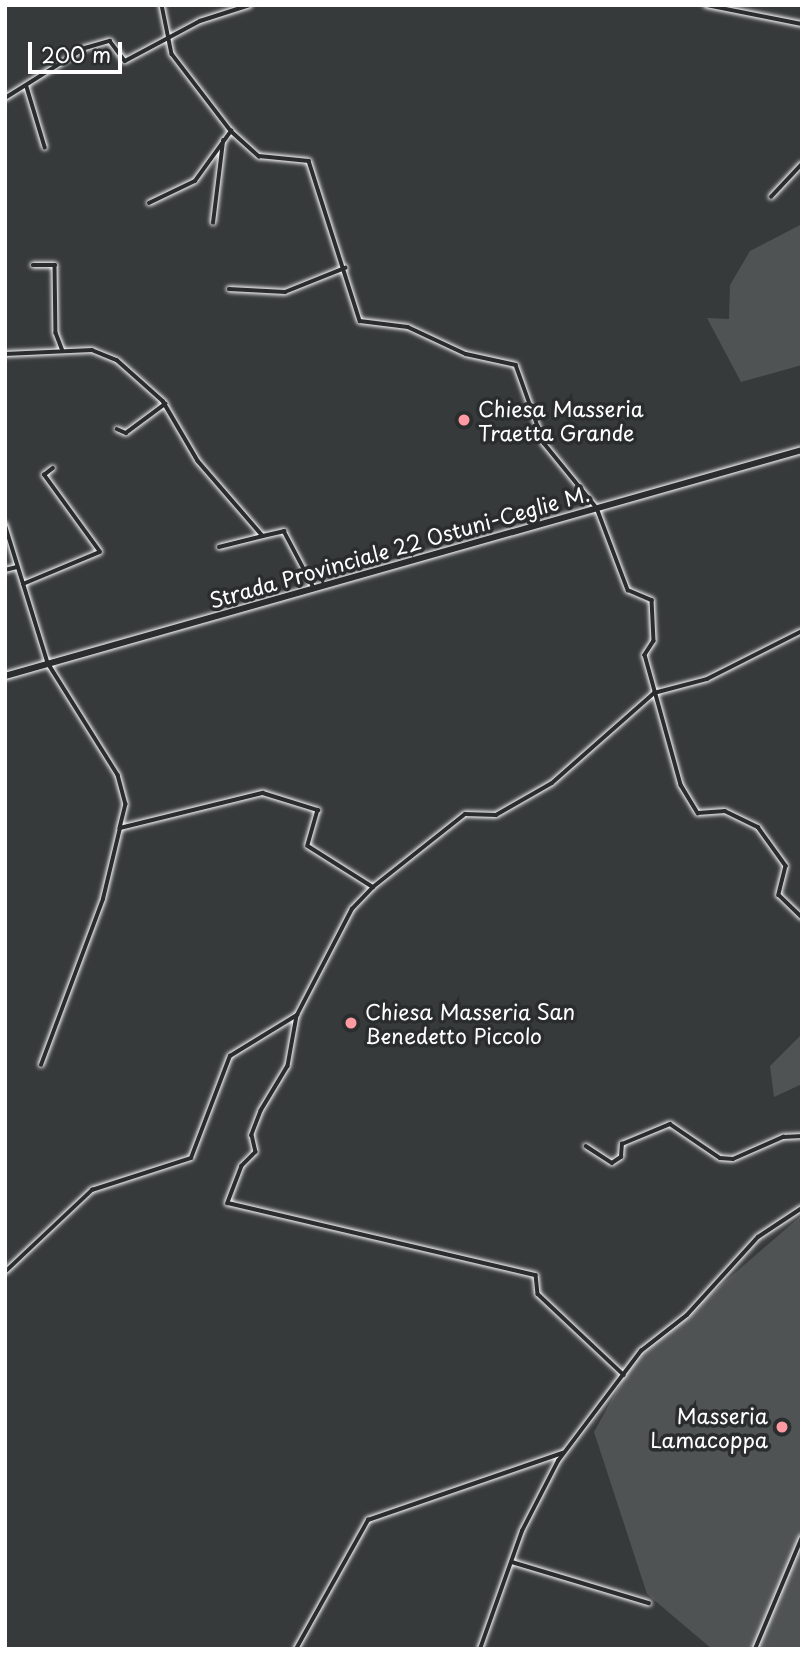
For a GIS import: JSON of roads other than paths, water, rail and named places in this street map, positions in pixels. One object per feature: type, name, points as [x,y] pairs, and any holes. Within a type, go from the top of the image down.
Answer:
[{"type":"main road","name":"Strada Provinciale 22 Ostuni-Ceglie M.","points":[[5,676],[802,450]]},
{"type":"street","points":[[162,5],[171,34],[172,54],[231,131],[259,156],[309,161],[318,205],[333,224],[360,321],[408,327],[466,354],[516,365],[544,443],[597,508],[628,590],[652,600],[654,641],[645,655],[663,736],[695,810],[724,811],[758,827],[786,866],[779,895],[802,917]]},
{"type":"street","points":[[5,98],[27,87],[85,48],[112,42],[120,62],[171,34],[250,5]]},
{"type":"street","points":[[706,5],[802,24]]},
{"type":"street","points":[[27,87],[45,147]]},
{"type":"street","points":[[149,203],[195,181],[231,131]]},
{"type":"street","points":[[213,223],[224,139]]},
{"type":"street","points":[[771,197],[802,164]]},
{"type":"street","points":[[33,265],[55,264],[56,333],[63,351]]},
{"type":"street","points":[[229,289],[285,292],[345,268]]},
{"type":"street","points":[[5,354],[92,350],[117,360],[165,404],[198,460],[263,536]]},
{"type":"street","points":[[117,429],[126,433],[165,404]]},
{"type":"street","points":[[23,584],[100,552],[44,475],[53,468]]},
{"type":"street","points":[[5,524],[48,663],[118,775],[126,804],[86,951],[41,1065]]},
{"type":"street","points":[[219,547],[285,531],[314,588]]},
{"type":"street","points":[[5,570],[18,566]]},
{"type":"street","points":[[624,1375],[538,1294],[536,1275],[228,1203],[243,1164],[256,1152],[252,1135],[261,1111],[288,1066],[297,1015],[352,909],[373,887],[465,814],[496,815],[545,788],[654,693],[707,679],[802,631]]},
{"type":"street","points":[[120,828],[263,793],[318,810],[308,846],[373,887]]},
{"type":"street","points":[[5,1272],[92,1190],[191,1158],[230,1056],[297,1015]]},
{"type":"street","points":[[586,1146],[612,1163],[621,1157],[622,1144],[670,1124],[720,1158],[733,1159],[783,1137],[802,1136]]},
{"type":"street","points":[[480,1649],[512,1562],[558,1461],[584,1432],[624,1375],[758,1237],[802,1208]]},
{"type":"street","points":[[296,1649],[368,1520],[567,1451]]},
{"type":"street","points":[[554,1457],[558,1461]]},
{"type":"street","points":[[755,1649],[802,1536]]},
{"type":"street","points":[[512,1562],[649,1603]]},
{"type":"place","name":"Chiesa Masseria Traetta Grande","points":[[464,420]]},
{"type":"place","name":"Chiesa Masseria San Benedetto Piccolo","points":[[351,1023]]},
{"type":"place","name":"Masseria Lamacoppa","points":[[782,1427]]}]
